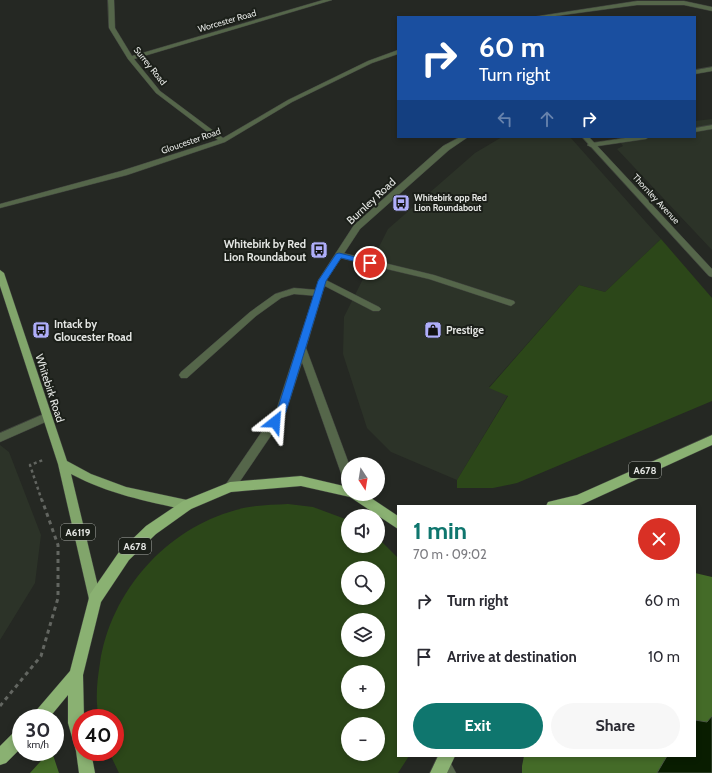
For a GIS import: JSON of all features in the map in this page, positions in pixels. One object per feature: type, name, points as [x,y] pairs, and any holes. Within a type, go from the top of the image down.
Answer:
[{"type":"highway","name":"A678","points":[[560,505],[575,503],[712,440]]},
{"type":"highway","name":"A678","points":[[76,709],[76,675],[95,599],[124,556],[150,530],[187,505],[230,487],[302,481],[341,490]]},
{"type":"highway","points":[[365,501],[397,522]]},
{"type":"highway","name":"A678","points":[[47,709],[76,675]]},
{"type":"highway","points":[[0,757],[12,746]]},
{"type":"highway","points":[[85,761],[87,773]]},
{"type":"main road","name":"Whitebirk Road","points":[[0,273],[2,283],[61,459],[95,599]]},
{"type":"main road","points":[[61,459],[86,477],[125,492],[187,505]]},
{"type":"street","name":"Surrey Road","points":[[111,0],[112,28],[130,58],[158,92],[222,140]]},
{"type":"street","name":"Worcester Road","points":[[130,58],[329,0]]},
{"type":"street","points":[[543,16],[637,3],[684,3],[712,9]]},
{"type":"street","name":"Gloucester Road","points":[[0,206],[124,174],[222,140],[290,101],[370,62],[397,52]]},
{"type":"street","points":[[696,72],[712,70]]},
{"type":"street","points":[[696,130],[712,127]]},
{"type":"street","name":"Burnley Road","points":[[230,487],[281,412],[322,281],[357,227],[446,148],[463,138]]},
{"type":"street","name":"Thornley Avenue","points":[[585,138],[712,274]]},
{"type":"street","points":[[592,145],[639,138]]},
{"type":"street","points":[[339,255],[432,277],[511,303]]},
{"type":"street","points":[[322,281],[376,309]]},
{"type":"street","points":[[184,375],[253,314],[278,296],[294,291],[318,293]]},
{"type":"street","points":[[301,347],[341,457]]},
{"type":"street","points":[[0,438],[46,417]]},
{"type":"path","points":[[0,706],[41,656],[58,598],[58,545],[30,465],[61,459]]},
{"type":"shaded area","points":[[712,119],[712,250],[617,149],[623,146],[617,138],[696,138],[696,121]]},
{"type":"shaded area","points":[[500,138],[571,138],[661,239],[605,292],[579,285],[489,387],[508,395],[457,480],[391,452],[367,428],[343,354],[344,317],[388,229],[475,153]]},
{"type":"shaded area","points":[[0,445],[9,452],[41,535],[35,583],[0,640]]},
{"type":"shaded area","points":[[712,716],[712,773],[657,773],[666,757],[696,757],[696,720],[707,722]]},
{"type":"green space","points":[[661,239],[712,298],[712,401],[517,483],[493,488],[457,488],[457,480],[508,396],[489,388],[579,285],[605,292]]},
{"type":"green space","points":[[288,504],[313,507],[341,517],[341,553],[385,553],[385,545],[397,557],[397,757],[408,757],[398,773],[119,773],[113,761],[124,761],[124,709],[98,709],[97,705],[100,663],[106,637],[116,611],[129,588],[146,567],[165,548],[187,532],[211,519],[242,508]]},
{"type":"green space","points":[[696,573],[712,577],[712,716],[707,722],[696,720]]},
{"type":"green space","points":[[524,757],[666,757],[657,773],[522,773]]},
{"type":"green space","points":[[41,761],[55,761],[59,773],[30,773]]},
{"type":"place","name":"Whitebirk opp Red Lion Roundabout","points":[[401,203]]},
{"type":"place","name":"Whitebirk by Red Lion Roundabout","points":[[319,250]]},
{"type":"place","name":"Intack by Gloucester Road","points":[[41,330]]},
{"type":"place","name":"Prestige","points":[[433,330]]},
{"type":"route","points":[[275,422],[281,412],[322,281],[339,255],[370,263]]}]
